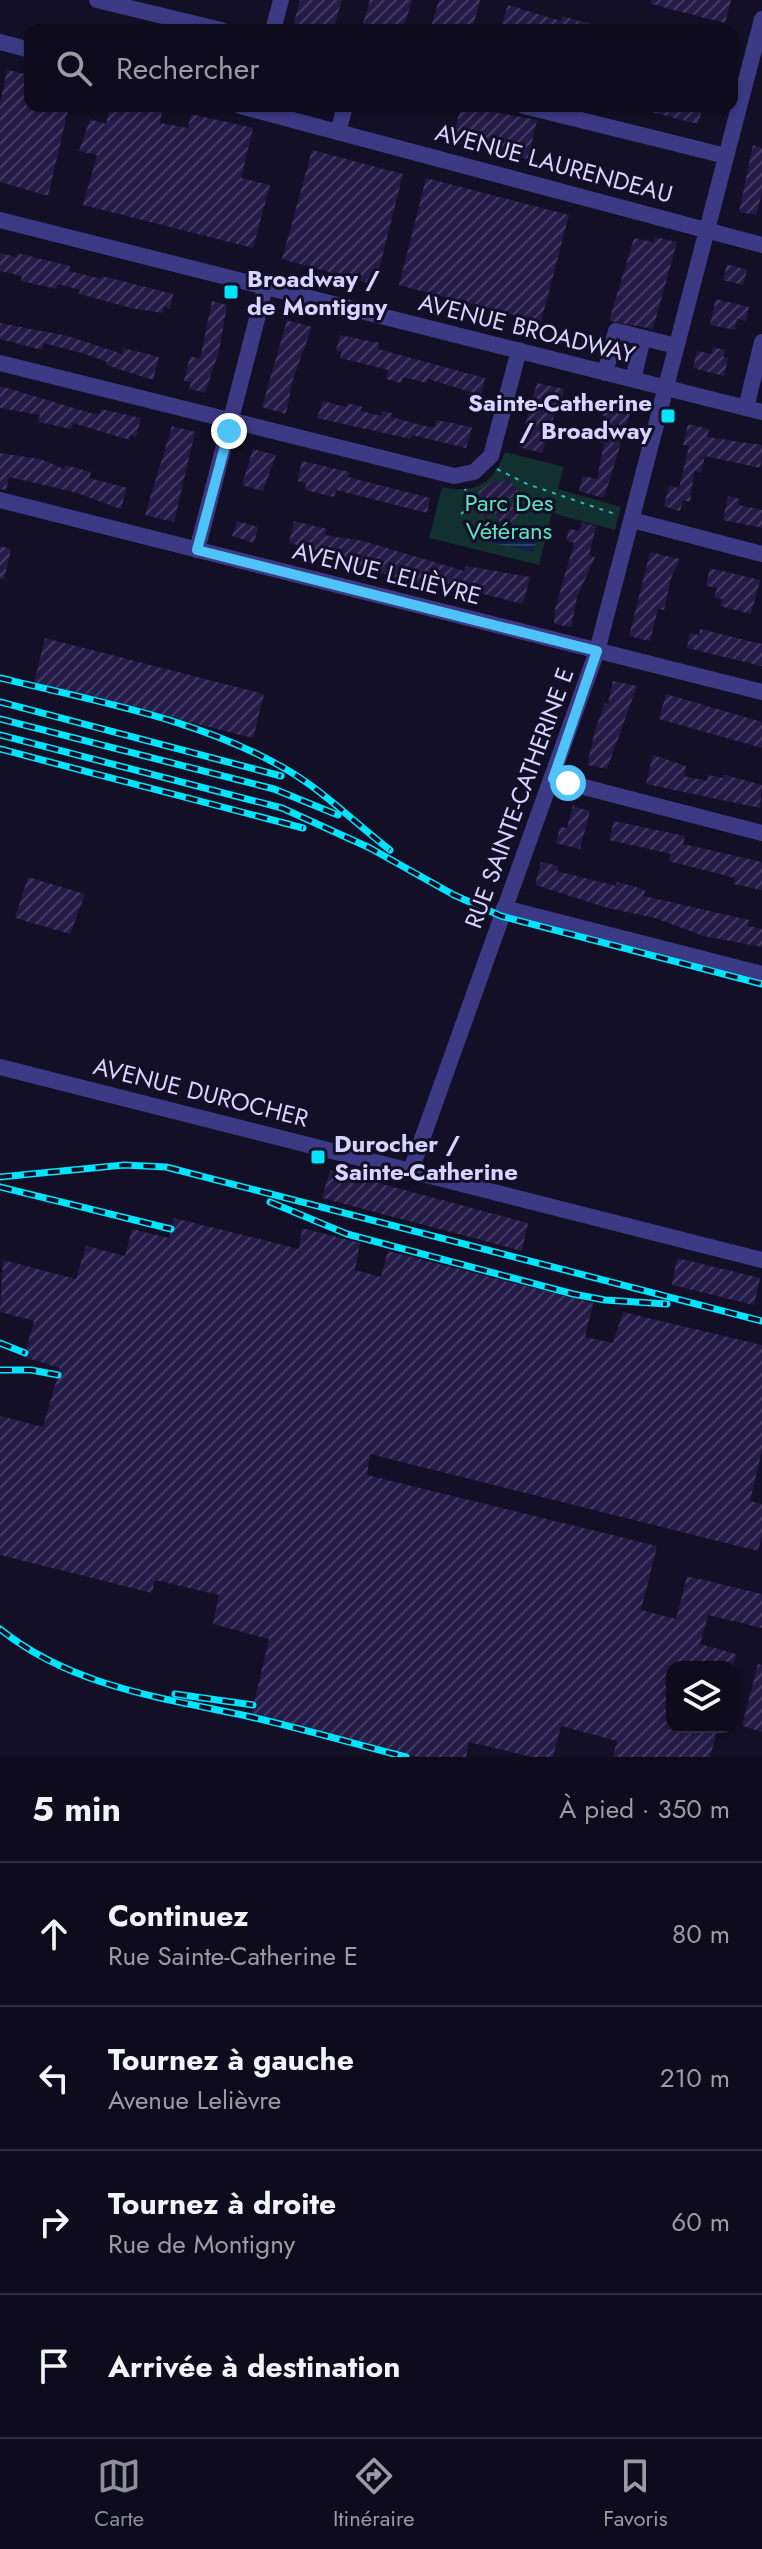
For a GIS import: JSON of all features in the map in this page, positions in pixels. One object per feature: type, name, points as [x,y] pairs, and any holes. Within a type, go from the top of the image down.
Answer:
[{"type":"street","points":[[97,0],[196,24]]},
{"type":"street","points":[[275,24],[281,0]]},
{"type":"street","name":"RUE SAINTE-CATHERINE E","points":[[411,1170],[597,651],[726,156],[755,79],[762,19]]},
{"type":"street","points":[[0,42],[24,48]]},
{"type":"street","name":"AVENUE LAURENDEAU","points":[[263,112],[762,245]]},
{"type":"street","points":[[338,132],[343,112]]},
{"type":"street","points":[[548,112],[726,156]]},
{"type":"street","name":"AVENUE BROADWAY","points":[[0,220],[754,410]]},
{"type":"street","points":[[197,550],[265,288]]},
{"type":"street","points":[[605,373],[616,331],[676,346]]},
{"type":"street","points":[[633,379],[643,338]]},
{"type":"street","points":[[754,410],[762,342]]},
{"type":"street","points":[[0,363],[438,474],[464,476],[491,456],[519,350]]},
{"type":"street","name":"AVENUE LELIÈVRE","points":[[0,500],[762,692]]},
{"type":"street","points":[[632,520],[762,554]]},
{"type":"street","points":[[553,779],[762,833]]},
{"type":"street","points":[[504,908],[762,974]]},
{"type":"street","name":"AVENUE DUROCHER","points":[[0,1067],[762,1260]]},
{"type":"path","points":[[487,461],[527,484],[632,520]]},
{"type":"path","points":[[461,514],[472,505],[466,494],[464,476]]},
{"type":"green space","name":"Parc Des Vétérans","points":[[505,452],[564,467],[558,489],[621,507],[615,530],[552,513],[539,565],[429,538],[442,487],[464,489],[482,484],[495,472]]},
{"type":"water","points":[[515,526],[520,531],[531,529],[537,539],[532,540],[536,541],[534,552],[488,542],[490,530],[522,538],[511,533]]},
{"type":"building","points":[[300,0],[342,0],[335,24],[294,24]]},
{"type":"building","points":[[370,0],[412,0],[405,24],[363,24]]},
{"type":"building","points":[[439,0],[480,0],[474,24],[432,24]]},
{"type":"building","points":[[651,0],[731,0],[725,23],[651,4]]},
{"type":"building","points":[[508,5],[561,21],[562,16],[590,24],[502,24]]},
{"type":"building","points":[[7,70],[24,74],[24,112],[68,112],[48,196],[0,182],[0,103]]},
{"type":"building","points":[[109,112],[162,112],[160,123],[188,128],[191,114],[253,128],[241,178],[270,185],[253,248],[83,205],[97,155],[79,151],[90,119],[106,124]]},
{"type":"building","points":[[460,112],[494,112],[537,120],[528,159],[452,142]]},
{"type":"building","points":[[652,112],[701,112],[698,124]]},
{"type":"building","points":[[753,145],[762,148],[762,193],[756,215],[739,212]]},
{"type":"building","points":[[312,150],[403,174],[375,285],[282,259]]},
{"type":"building","points":[[426,178],[569,215],[541,322],[399,285]]},
{"type":"building","points":[[655,237],[677,242],[653,329],[609,321],[634,238],[654,242]]},
{"type":"building","points":[[0,253],[16,257],[17,253],[70,266],[69,271],[173,294],[170,309],[164,307],[163,313],[131,308],[79,294],[80,290],[58,284],[56,289],[21,281],[22,276],[0,271]]},
{"type":"building","points":[[727,264],[747,270],[743,285],[723,280]]},
{"type":"building","points":[[716,299],[749,307],[746,321],[737,319],[735,330],[710,325]]},
{"type":"building","points":[[212,301],[227,305],[219,351],[205,393],[189,389],[191,382],[184,381],[190,356],[200,359]]},
{"type":"building","points":[[287,320],[312,327],[292,382],[286,414],[262,407]]},
{"type":"building","points":[[0,323],[68,336],[122,354],[124,348],[159,357],[153,380],[106,365],[107,362],[82,353],[43,343],[42,350],[0,339]]},
{"type":"building","points":[[340,335],[379,343],[378,349],[485,378],[481,395],[428,379],[427,383],[403,377],[401,383],[386,379],[388,370],[340,358],[341,352],[336,351]]},
{"type":"building","points":[[713,347],[725,350],[723,357],[728,358],[724,376],[693,368],[697,351],[711,354]]},
{"type":"building","points":[[537,383],[564,389],[562,398],[577,402],[574,415],[556,410],[542,453],[519,447]]},
{"type":"building","points":[[0,386],[94,414],[100,414],[101,409],[141,418],[136,437],[130,435],[129,440],[73,423],[71,429],[38,422],[40,415],[0,408]]},
{"type":"building","points":[[323,401],[346,407],[347,403],[362,407],[361,411],[381,416],[382,411],[392,413],[391,417],[429,427],[435,427],[436,420],[472,427],[466,448],[412,435],[411,439],[317,418]]},
{"type":"building","points":[[612,402],[632,407],[604,498],[579,491],[583,476],[597,479],[604,443],[599,442],[606,416],[602,416],[605,405],[611,407]]},
{"type":"building","points":[[688,424],[709,429],[707,437],[762,445],[762,457],[760,468],[705,456],[701,473],[694,471],[690,502],[683,500],[680,511],[664,506],[669,486],[679,488],[689,446],[683,445]]},
{"type":"building","points":[[172,426],[195,432],[174,522],[145,515]]},
{"type":"building","points":[[253,449],[276,455],[263,491],[242,485]]},
{"type":"building","points":[[0,453],[40,459],[64,469],[65,465],[91,472],[89,478],[127,488],[121,509],[74,492],[9,477],[6,490],[0,489]]},
{"type":"building","points":[[302,461],[349,472],[348,477],[430,498],[427,513],[336,490],[334,497],[305,490],[306,483],[297,481]]},
{"type":"building","points":[[497,478],[500,483],[508,478],[518,492],[508,500],[519,515],[513,523],[503,526],[493,512],[484,518],[474,504],[482,498],[478,492]]},
{"type":"building","points":[[728,496],[739,499],[738,505],[762,510],[762,528],[723,520]]},
{"type":"building","points":[[237,521],[258,527],[254,543],[232,536]]},
{"type":"building","points":[[294,521],[327,529],[325,535],[363,541],[464,571],[466,566],[530,577],[523,604],[437,582],[436,586],[415,583],[310,552],[311,548],[289,543]]},
{"type":"building","points":[[582,522],[596,526],[589,555],[595,557],[577,597],[571,627],[554,624],[555,609],[574,543],[566,541],[569,529],[579,531]]},
{"type":"building","points":[[0,546],[11,549],[4,580],[0,579]]},
{"type":"building","points":[[650,552],[680,559],[671,578],[664,610],[658,609],[650,641],[629,636]]},
{"type":"building","points":[[710,568],[760,580],[751,614],[720,606],[722,599],[714,598],[717,588],[706,586]]},
{"type":"building","points":[[700,629],[762,644],[762,666],[687,648],[690,633],[699,635]]},
{"type":"building","points":[[45,638],[264,694],[253,738],[34,683]]},
{"type":"building","points":[[613,681],[637,686],[607,769],[587,765],[595,730],[605,703],[608,704]]},
{"type":"building","points":[[666,694],[762,722],[762,748],[659,719]]},
{"type":"building","points":[[653,755],[686,766],[684,776],[707,781],[708,775],[724,778],[725,775],[762,785],[760,808],[646,784]]},
{"type":"building","points":[[573,806],[590,811],[580,849],[556,843],[560,827],[567,828]]},
{"type":"building","points":[[614,821],[685,836],[683,844],[762,862],[762,890],[734,884],[735,878],[669,861],[671,854],[609,840]]},
{"type":"building","points":[[541,862],[558,866],[557,871],[645,890],[644,896],[749,920],[748,926],[762,929],[762,947],[704,936],[655,918],[608,908],[535,885]]},
{"type":"building","points":[[28,877],[85,894],[70,934],[15,918]]},
{"type":"building","points":[[330,1170],[528,1223],[522,1251],[322,1198]]},
{"type":"building","points":[[174,1218],[299,1249],[302,1228],[360,1243],[355,1270],[381,1277],[388,1251],[593,1303],[585,1337],[613,1343],[623,1312],[762,1345],[762,1450],[750,1501],[762,1504],[762,1536],[758,1551],[370,1454],[367,1475],[657,1546],[641,1610],[676,1619],[687,1576],[762,1594],[762,1628],[708,1615],[700,1644],[736,1654],[734,1661],[666,1661],[666,1733],[716,1733],[710,1757],[613,1757],[617,1741],[561,1726],[553,1757],[532,1757],[469,1742],[466,1757],[418,1757],[251,1716],[269,1639],[213,1624],[219,1595],[155,1580],[152,1593],[0,1555],[0,1416],[43,1427],[60,1368],[24,1357],[34,1321],[0,1312],[3,1260],[76,1279],[86,1246],[125,1256],[132,1229],[169,1238]]},
{"type":"building","points":[[677,1258],[760,1278],[754,1305],[672,1285]]},
{"type":"building","points":[[758,1664],[762,1665],[762,1732],[742,1726]]},
{"type":"railway","points":[[0,678],[148,714],[255,753],[316,789],[390,850]]},
{"type":"railway","points":[[0,702],[281,776]]},
{"type":"railway","points":[[0,719],[274,789],[338,815]]},
{"type":"railway","points":[[0,735],[282,808],[370,848],[454,895],[501,916],[762,984]]},
{"type":"railway","points":[[0,749],[303,828]]},
{"type":"railway","points":[[0,1177],[124,1165],[166,1167],[762,1321]]},
{"type":"railway","points":[[0,1187],[171,1229]]},
{"type":"railway","points":[[270,1202],[347,1234],[573,1294],[605,1300],[667,1304]]},
{"type":"railway","points":[[0,1343],[25,1353]]},
{"type":"railway","points":[[0,1370],[31,1370],[58,1375]]},
{"type":"railway","points":[[0,1629],[57,1665],[120,1688],[406,1757]]},
{"type":"railway","points":[[175,1694],[253,1705]]},
{"type":"place","name":"Broadway / de Montigny","points":[[231,292]]},
{"type":"place","name":"Sainte-Catherine / Broadway","points":[[668,416]]},
{"type":"place","name":"Durocher / Sainte-Catherine","points":[[318,1157]]},
{"type":"route","points":[[229,431],[197,550],[597,651],[553,779],[568,783]]}]
